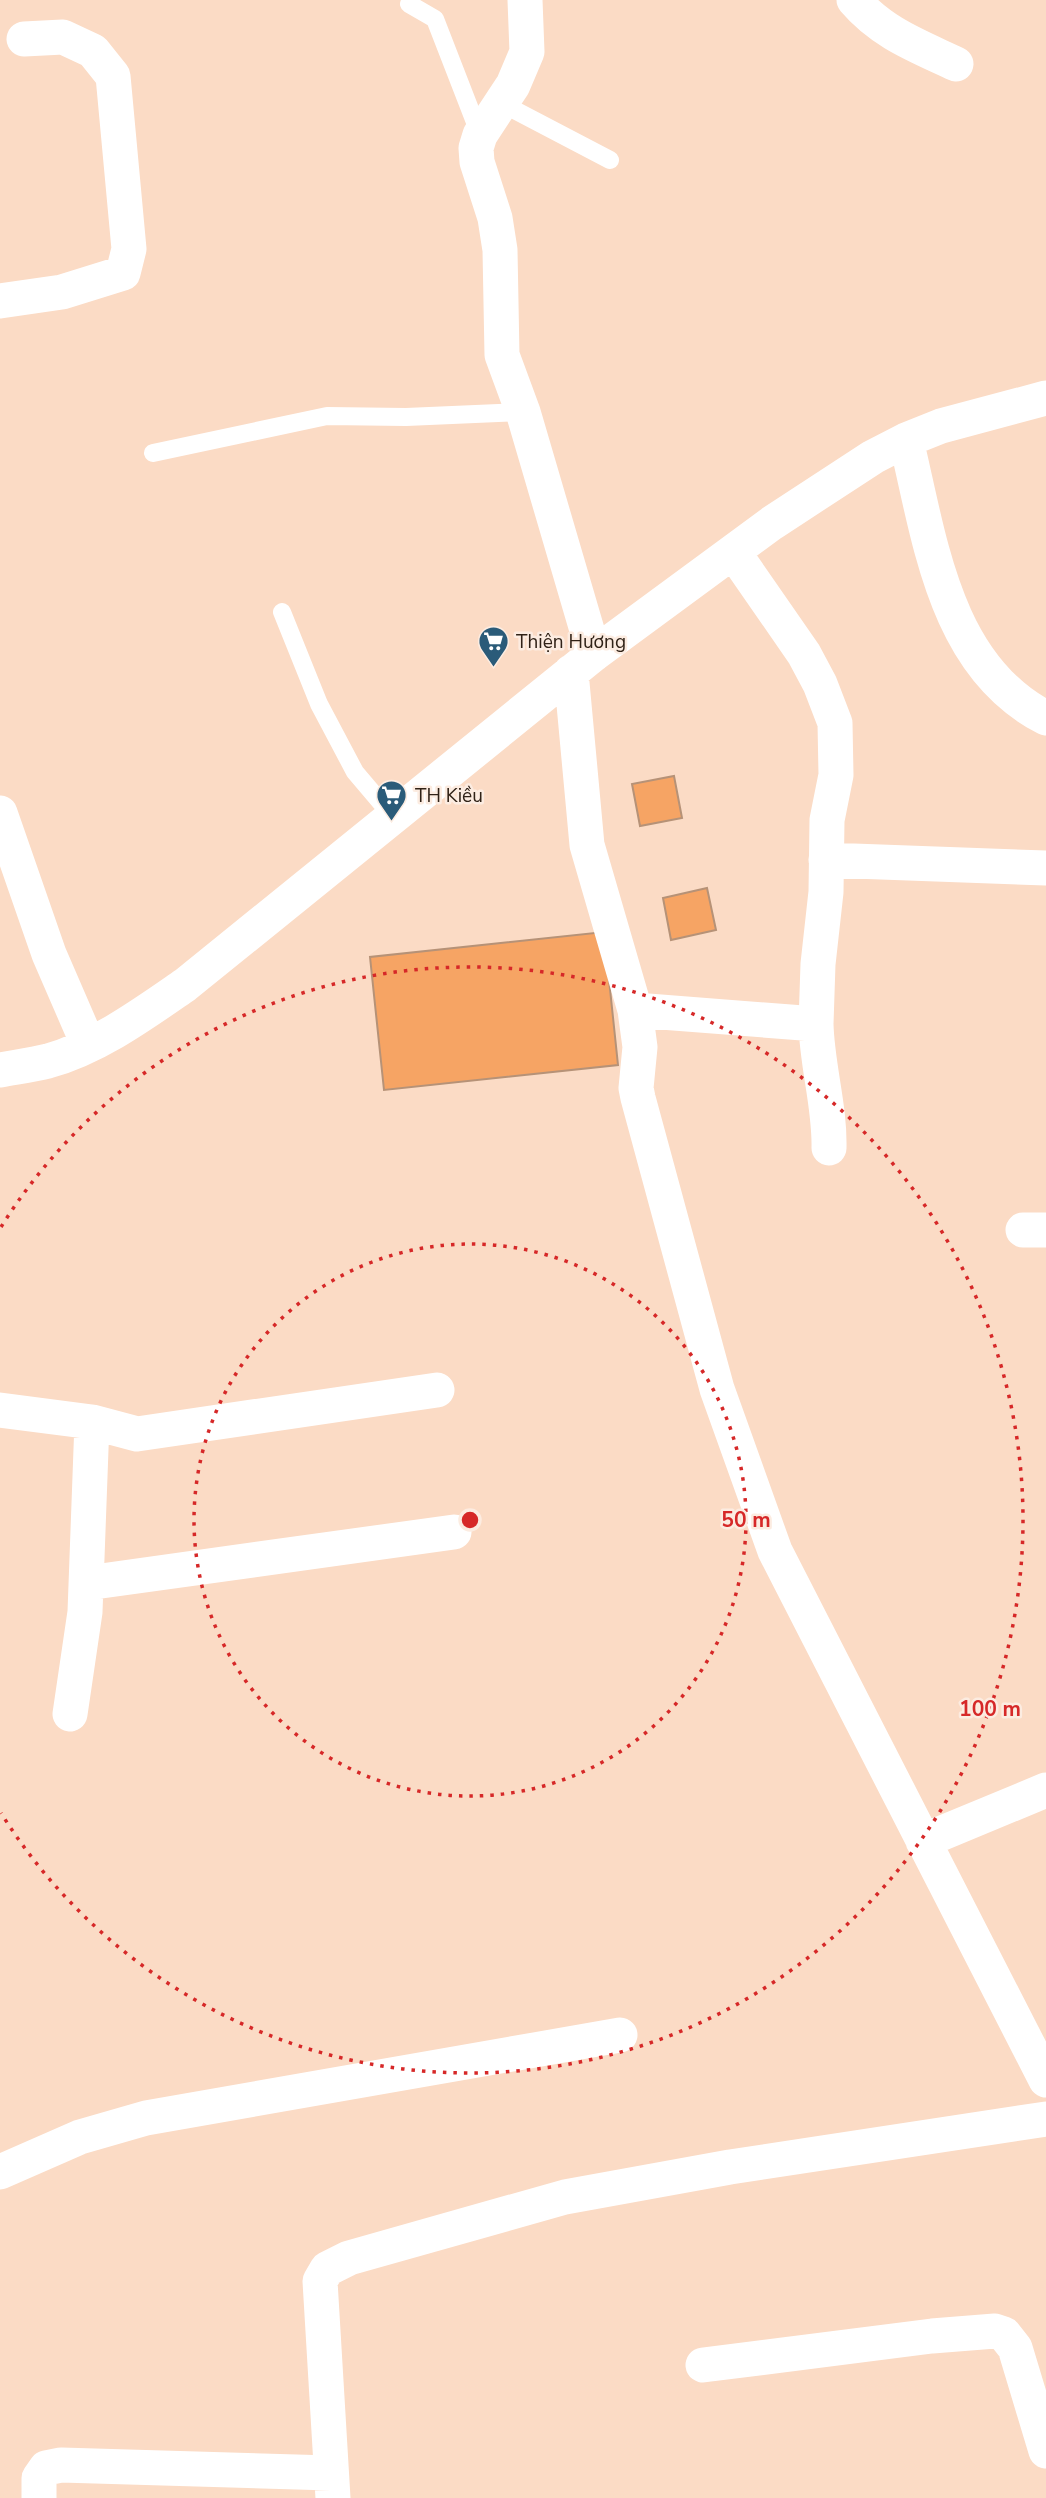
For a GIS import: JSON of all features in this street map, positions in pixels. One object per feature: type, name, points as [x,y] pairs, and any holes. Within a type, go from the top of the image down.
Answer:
[{"type":"street","points":[[526,0],[527,52],[520,72],[480,135],[476,148],[477,162],[495,218],[500,250],[502,355],[523,412],[582,663],[587,845],[635,1010],[640,1047],[636,1088],[638,1098],[717,1389],[775,1551],[1046,2080]]},
{"type":"street","points":[[854,0],[873,20],[896,36],[957,64]]},
{"type":"street","points":[[0,301],[62,292],[123,273],[129,249],[113,76],[93,51],[63,37],[24,39]]},
{"type":"street","points":[[0,1070],[49,1061],[88,1044],[136,1018],[185,985],[582,663],[826,486],[906,439],[941,426],[1046,398]]},
{"type":"street","points":[[906,439],[929,538],[956,622],[974,655],[1000,683],[1031,710],[1046,718]]},
{"type":"street","points":[[734,553],[804,654],[835,723],[836,775],[827,820],[816,1024],[817,1055],[830,1120],[829,1148]]},
{"type":"street","points":[[0,813],[49,954],[88,1044]]},
{"type":"street","points":[[826,860],[1046,868]]},
{"type":"street","points":[[635,1010],[816,1024]]},
{"type":"street","points":[[0,1410],[92,1422],[137,1434],[437,1390]]},
{"type":"street","points":[[70,1714],[87,1583],[92,1422]]},
{"type":"street","points":[[87,1583],[454,1532]]},
{"type":"street","points":[[923,1841],[1046,1790]]},
{"type":"street","points":[[0,2172],[80,2137],[146,2118],[620,2035]]},
{"type":"street","points":[[39,2498],[38,2478],[46,2468],[61,2465],[332,2486],[320,2281],[327,2269],[349,2258],[565,2197],[730,2167],[1046,2119]]},
{"type":"street","points":[[704,2365],[995,2331],[1004,2334],[1015,2348],[1046,2451]]},
{"type":"lane","points":[[409,4],[435,19],[480,135]]},
{"type":"lane","points":[[501,103],[610,160]]},
{"type":"lane","points":[[153,453],[327,416],[406,417],[523,412]]},
{"type":"lane","points":[[282,612],[319,704],[355,772],[394,818]]},
{"type":"building","points":[[674,776],[682,818],[640,826],[632,784]]},
{"type":"building","points":[[707,888],[716,930],[671,940],[663,898]]},
{"type":"building","points":[[604,932],[618,1065],[384,1090],[370,957]]},
{"type":"place","name":"Thiện Hương","points":[[493,669]]},
{"type":"place","name":"TH Kiều","points":[[392,823]]}]
